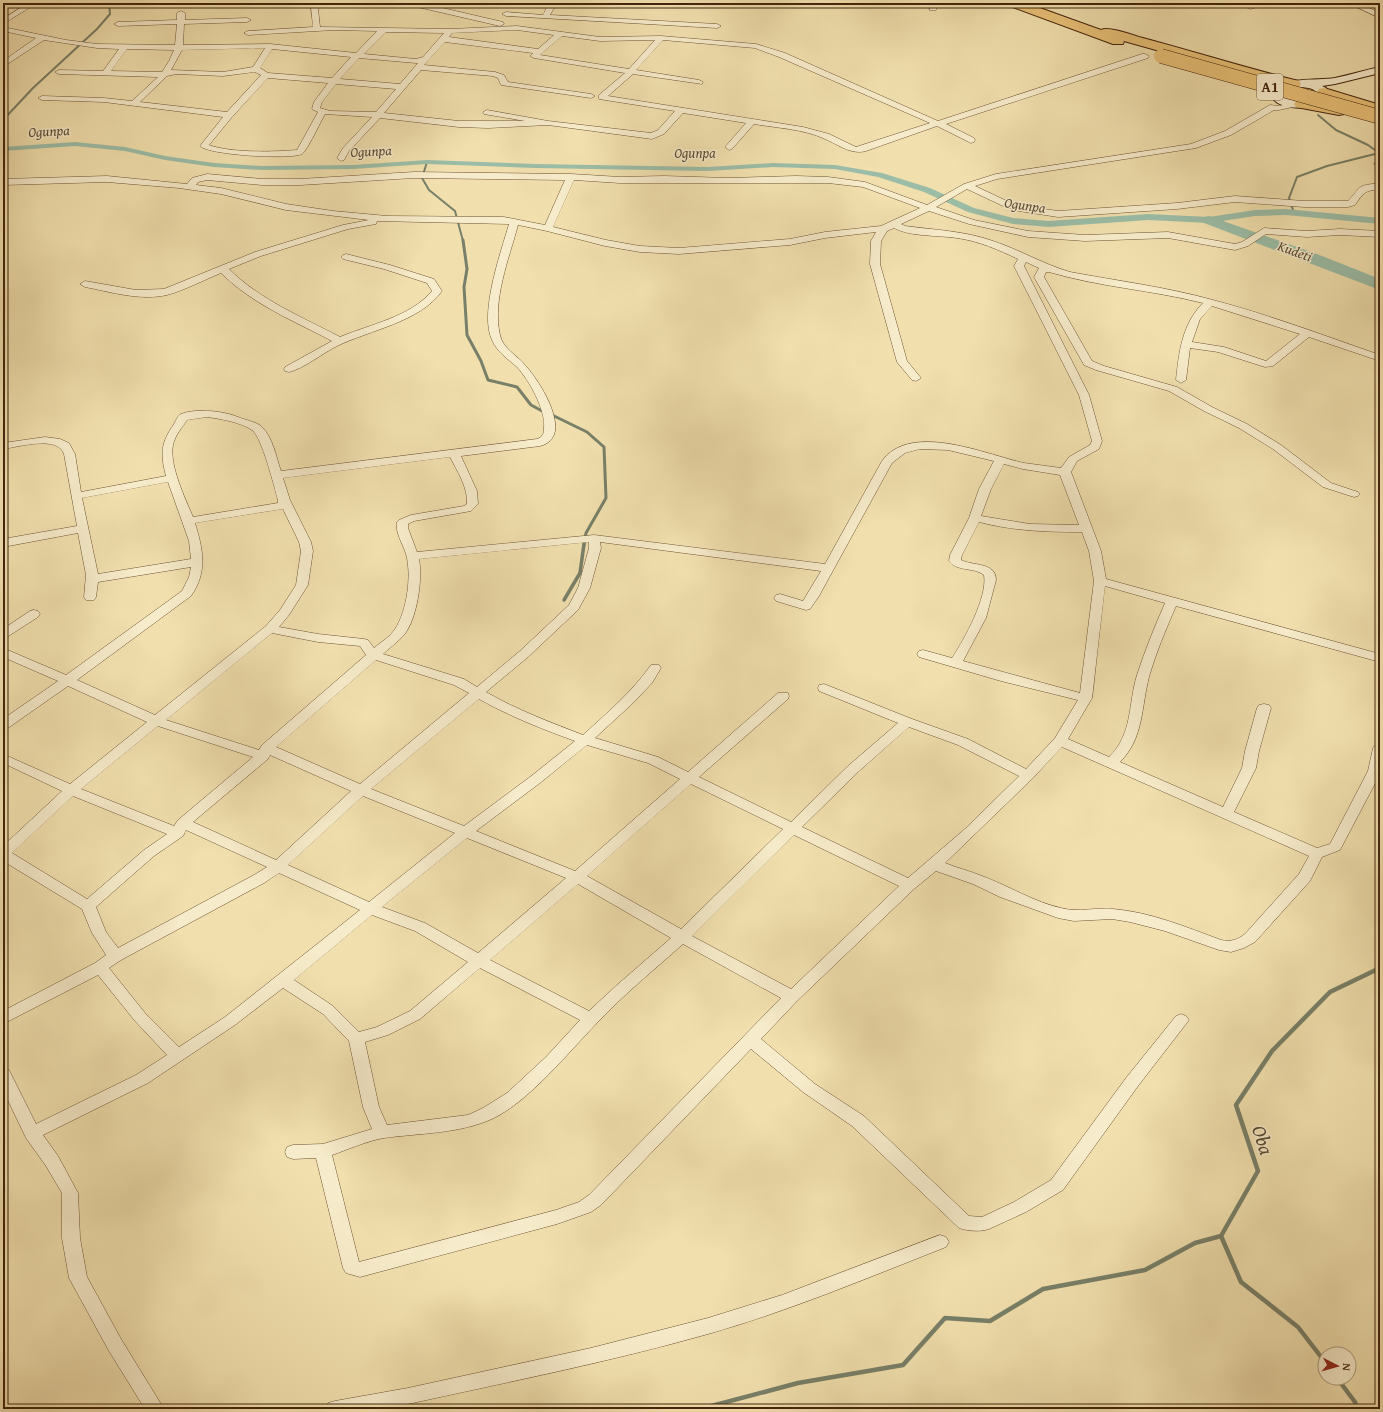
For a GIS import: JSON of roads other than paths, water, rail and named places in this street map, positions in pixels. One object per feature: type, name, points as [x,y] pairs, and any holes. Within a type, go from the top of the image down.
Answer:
[{"type":"highway","name":"A1","points":[[1014,3],[1164,55],[1380,117]]},
{"type":"highway","name":"A1","points":[[1035,3],[1103,34]]},
{"type":"highway","points":[[1103,34],[1145,56],[1200,74],[1262,90],[1277,101]]},
{"type":"highway","points":[[1103,34],[1137,39],[1222,66],[1299,84]]},
{"type":"highway","name":"A1","points":[[1164,55],[1380,112]]},
{"type":"highway","points":[[1324,92],[1380,108]]},
{"type":"highway","points":[[1297,104],[1328,108],[1380,121]]},
{"type":"main road","points":[[1380,70],[1328,82],[1299,84],[1281,89],[1277,101],[1297,104],[1317,101],[1323,97],[1324,92],[1335,86],[1380,75]]},
{"type":"main road","points":[[1299,84],[1312,85],[1324,92]]},
{"type":"street","points":[[3,22],[33,3]]},
{"type":"street","points":[[412,3],[517,28],[607,39],[661,38],[747,45],[767,49],[813,68],[971,140]]},
{"type":"street","points":[[545,17],[553,3]]},
{"type":"street","points":[[1250,7],[1266,3]]},
{"type":"street","points":[[1355,3],[1380,16]]},
{"type":"street","points":[[314,9],[314,23],[317,29]]},
{"type":"street","points":[[496,24],[509,11],[545,17],[717,26]]},
{"type":"street","points":[[134,103],[150,90],[165,74],[178,52],[177,48],[181,13]]},
{"type":"street","points":[[118,24],[181,23],[248,16],[246,45]]},
{"type":"street","points":[[248,33],[317,29],[450,31],[517,28]]},
{"type":"street","points":[[3,29],[75,44],[97,46],[177,48],[246,45],[358,55],[495,74],[500,77],[504,83],[508,84],[591,96]]},
{"type":"street","points":[[383,30],[333,81],[316,104],[316,109],[322,112],[377,115],[474,125],[548,123]]},
{"type":"street","points":[[341,158],[450,31]]},
{"type":"street","points":[[561,33],[534,56],[699,82]]},
{"type":"street","points":[[3,65],[43,37]]},
{"type":"street","points":[[661,38],[630,72],[602,97],[816,133],[859,150],[1145,56]]},
{"type":"street","points":[[443,39],[540,51]]},
{"type":"street","points":[[256,69],[270,46]]},
{"type":"street","points":[[106,73],[125,47]]},
{"type":"street","points":[[59,72],[165,74],[176,72],[223,74],[256,69],[266,75],[402,87]]},
{"type":"street","points":[[266,75],[229,115],[205,144],[206,147],[238,152],[300,152],[322,112]]},
{"type":"street","points":[[42,98],[104,100],[229,115]]},
{"type":"street","points":[[3,182],[107,179],[190,186],[221,191],[286,207],[387,219],[498,220],[548,228],[572,235],[640,249],[673,251],[790,242],[825,235],[883,229],[929,207],[956,191],[996,177],[1193,146],[1228,133],[1264,113],[1277,101],[1284,109],[1297,106],[1321,109],[1380,121]]},
{"type":"street","points":[[487,112],[548,123],[652,136],[661,132],[681,110]]},
{"type":"street","points":[[729,147],[752,122]]},
{"type":"street","points":[[1380,162],[1378,164],[1380,166]]},
{"type":"street","points":[[190,186],[195,180],[207,177],[262,182],[306,182],[414,175],[571,177],[620,180],[828,180],[865,185],[898,198],[972,222],[1038,236],[1084,238],[1168,235],[1235,247],[1245,244],[1261,231],[1307,234],[1340,232],[1380,234]]},
{"type":"street","points":[[548,228],[561,196],[571,177]]},
{"type":"street","points":[[967,186],[1006,204],[1022,209],[1058,214],[1177,206],[1235,199],[1304,204],[1348,204],[1352,203],[1359,192],[1364,188],[1380,186]]},
{"type":"street","points":[[85,284],[119,291],[159,293],[174,289],[258,254],[332,231],[387,219]]},
{"type":"street","points":[[278,475],[528,444],[544,441],[551,434],[552,425],[536,386],[523,368],[498,345],[495,335],[494,310],[498,285],[504,253],[514,222]]},
{"type":"street","points":[[894,224],[903,229],[946,233],[978,239],[1024,257],[1049,269],[1078,277],[1175,293],[1210,302],[1380,358]]},
{"type":"street","points":[[883,229],[876,241],[875,264],[902,362],[916,378]]},
{"type":"street","points":[[289,369],[340,341],[388,322],[422,306],[433,297],[437,291],[431,281],[387,267],[346,257]]},
{"type":"street","points":[[322,1151],[352,1268],[360,1270],[558,1217],[585,1208],[595,1200],[792,996],[909,885],[934,865],[1028,775],[1060,741],[1086,698],[1100,581],[1094,551],[1065,472],[1067,465],[1072,458],[1096,447],[1097,441],[1084,395],[1019,266],[1024,257]]},
{"type":"street","points":[[222,268],[234,280],[263,301],[340,341]]},
{"type":"street","points":[[1049,269],[1042,270],[1039,277],[1088,363],[1173,389],[1208,409],[1243,426],[1277,447],[1327,485],[1354,494]]},
{"type":"street","points":[[1181,380],[1186,344],[1192,323],[1198,313],[1210,302]]},
{"type":"street","points":[[1186,344],[1220,349],[1269,364],[1307,333]]},
{"type":"street","points":[[3,725],[66,681],[187,592],[194,584],[198,562],[196,546],[173,478],[167,449],[172,435],[183,417],[207,414],[226,416],[257,428],[266,442],[278,475],[284,500],[305,542],[307,551],[306,566],[302,585],[295,598],[270,629],[71,790],[3,854],[88,906],[94,924],[104,943],[116,956]]},
{"type":"street","points":[[3,446],[40,441],[60,443],[66,446],[69,453],[92,579],[90,597]]},
{"type":"street","points":[[780,598],[806,606],[888,461],[902,451],[920,446],[948,447],[975,452],[1027,467],[1065,472]]},
{"type":"street","points":[[88,906],[149,853],[181,828],[404,627],[416,577],[412,556],[402,528],[403,522],[411,518],[467,509],[473,502],[469,487],[454,453]]},
{"type":"street","points":[[955,664],[970,639],[986,607],[991,579],[986,571],[961,566],[955,561],[956,555],[975,518],[984,490],[1000,460]]},
{"type":"street","points":[[76,496],[173,478]]},
{"type":"street","points":[[188,522],[274,508],[283,505],[284,500]]},
{"type":"street","points":[[975,518],[1006,526],[1033,529],[1086,528]]},
{"type":"street","points":[[3,543],[82,530]]},
{"type":"street","points":[[412,556],[594,538],[827,568]]},
{"type":"street","points":[[3,1018],[259,879],[277,867],[361,790],[524,654],[574,607],[584,588],[595,548],[594,538]]},
{"type":"street","points":[[92,579],[198,562]]},
{"type":"street","points":[[1100,581],[1380,658]]},
{"type":"street","points":[[1111,763],[1122,754],[1128,744],[1136,722],[1142,677],[1172,600]]},
{"type":"street","points":[[3,634],[34,614]]},
{"type":"street","points":[[270,629],[318,638],[364,643],[373,655],[459,682],[502,706],[534,721],[585,740],[653,760],[689,779],[794,828],[909,885]]},
{"type":"street","points":[[3,652],[157,721],[265,752],[577,877],[682,937],[792,996]]},
{"type":"street","points":[[923,654],[1006,678],[1086,698]]},
{"type":"street","points":[[32,1133],[142,1079],[230,1021],[283,980],[465,832],[535,780],[585,740],[627,701],[647,680],[655,668]]},
{"type":"street","points":[[824,688],[907,722],[963,742],[1028,775]]},
{"type":"street","points":[[356,1039],[382,1031],[415,1015],[577,877],[783,696]]},
{"type":"street","points":[[1226,815],[1249,768],[1252,751],[1264,708]]},
{"type":"street","points":[[293,1152],[322,1151],[382,1132],[469,1121],[489,1113],[513,1097],[552,1061],[590,1019],[682,937],[853,769],[907,722]]},
{"type":"street","points":[[1060,741],[1318,854]]},
{"type":"street","points":[[934,865],[978,880],[1058,913],[1074,916],[1112,914],[1130,917],[1168,926],[1219,945],[1242,945],[1265,922],[1305,877],[1318,854],[1335,847],[1375,772],[1380,748]]},
{"type":"street","points":[[3,758],[71,790],[181,828],[277,867],[371,909],[420,927],[479,961],[590,1019]]},
{"type":"street","points":[[100,966],[140,1017],[178,1056]]},
{"type":"street","points":[[283,980],[328,1010],[356,1039],[371,1107],[382,1132]]},
{"type":"street","points":[[750,1040],[809,1088],[858,1121],[965,1223],[983,1224],[1020,1207],[1057,1185],[1132,1082],[1181,1020]]},
{"type":"street","points":[[3,1074],[32,1133],[52,1161],[70,1193],[70,1238],[78,1278],[155,1409]]},
{"type":"street","points":[[335,1409],[408,1396],[591,1356],[708,1326],[784,1302],[940,1242]]},
{"type":"waterway","points":[[3,120],[33,88],[97,29],[110,14],[109,3]]},
{"type":"waterway","points":[[1294,213],[1289,198],[1297,177],[1327,166],[1379,153],[1368,145],[1336,130],[1318,115]]},
{"type":"waterway","name":"Ogunpa","points":[[3,149],[75,144],[125,149],[165,158],[214,165],[262,168],[353,167],[427,162],[535,166],[708,169],[773,165],[835,167],[879,175],[927,190],[971,210],[1013,221],[1049,224],[1148,217],[1209,220],[1255,213],[1286,212],[1380,221]]},
{"type":"waterway","points":[[427,162],[422,178],[429,190],[455,211],[463,241]]},
{"type":"waterway","name":"Kudeti","points":[[1209,220],[1380,285]]},
{"type":"waterway","points":[[463,240],[467,269],[464,287],[467,335],[481,361],[488,380],[517,387],[531,405],[544,412]]},
{"type":"waterway","points":[[550,414],[587,432],[604,447],[606,498],[586,533],[584,545]]},
{"type":"waterway","points":[[564,600],[580,573],[584,544]]},
{"type":"waterway","name":"Oba","points":[[1221,1236],[1258,1171],[1236,1105],[1272,1051],[1330,992],[1380,968]]},
{"type":"waterway","points":[[700,1409],[798,1383],[903,1365],[945,1318],[990,1321],[1043,1289],[1145,1270],[1195,1243],[1221,1236]]},
{"type":"waterway","name":"Oba","points":[[1221,1236],[1241,1282],[1298,1327],[1317,1352]]},
{"type":"waterway","name":"Oba","points":[[1343,1386],[1355,1402],[1357,1409]]}]
